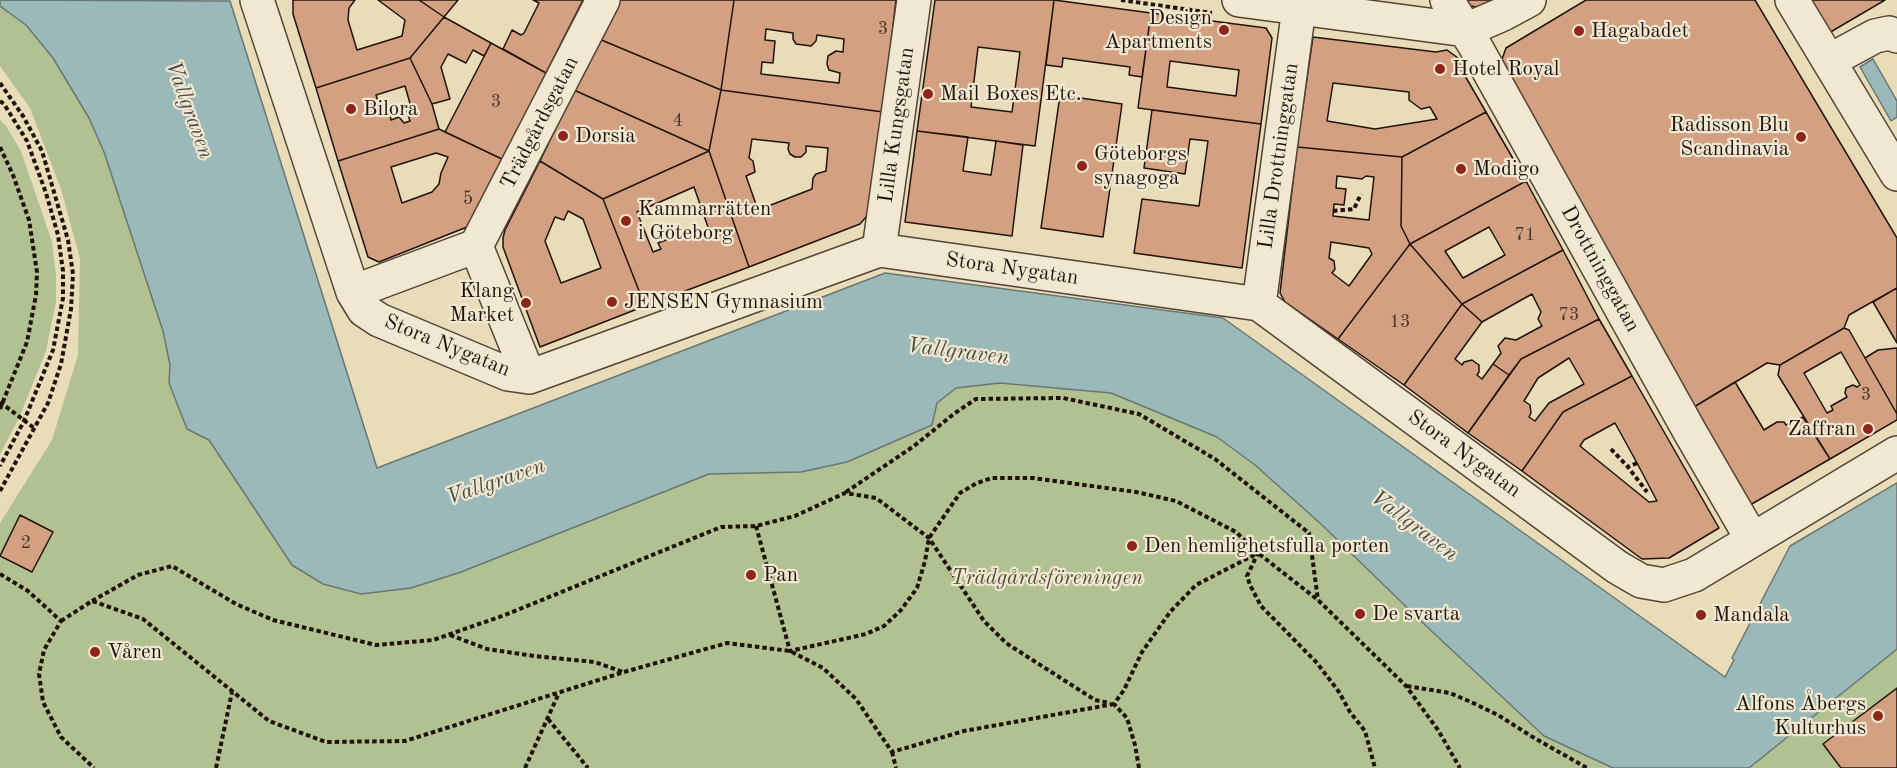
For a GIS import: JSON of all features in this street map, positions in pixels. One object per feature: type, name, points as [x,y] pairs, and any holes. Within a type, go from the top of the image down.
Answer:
[{"type":"street","name":"Stora Nygatan","points":[[257,0],[353,292],[364,310],[379,320],[508,374],[529,377],[879,250],[1259,304],[1617,567],[1641,581],[1664,585],[1694,575],[1897,453]]},
{"type":"street","name":"Trädgårdsgatan","points":[[476,246],[603,0]]},
{"type":"street","name":"Lilla Kungsgatan","points":[[879,250],[914,0]]},
{"type":"street","points":[[1239,0],[1466,30],[1529,0]]},
{"type":"street","name":"Drottninggatan","points":[[1447,0],[1752,539]]},
{"type":"street","points":[[1792,0],[1897,174]]},
{"type":"street","name":"Lilla Drottninggatan","points":[[1259,304],[1299,8]]},
{"type":"street","points":[[1829,61],[1875,36],[1889,33],[1897,36]]},
{"type":"street","points":[[353,292],[476,246],[529,377]]},
{"type":"path","points":[[0,83],[23,116],[42,151],[68,240],[73,274],[71,309],[61,364],[48,403],[0,491]]},
{"type":"path","points":[[0,101],[27,141],[58,235],[63,271],[63,298],[53,350],[24,421],[0,466]]},
{"type":"path","points":[[0,147],[14,175],[29,220],[37,272],[36,296],[27,342],[0,409]]},
{"type":"path","points":[[1333,211],[1354,209],[1361,194]]},
{"type":"path","points":[[94,768],[61,737],[43,702],[39,674],[44,650],[61,621],[138,575],[172,567],[236,604],[273,620],[376,645],[434,640],[505,615],[721,527],[756,526],[795,516],[845,493],[914,446],[976,399],[1063,398],[1139,414],[1215,459],[1309,533],[1318,600]]},
{"type":"path","points":[[1,403],[34,428]]},
{"type":"path","points":[[1611,449],[1647,492]]},
{"type":"path","points":[[1628,467],[1637,463]]},
{"type":"path","points":[[92,601],[143,619],[269,721],[326,742],[405,741],[624,672],[727,643],[790,651],[866,634],[884,626],[901,610],[917,588],[929,538],[960,493],[977,483],[992,478],[1032,478],[1176,501],[1236,532],[1258,553],[1318,600],[1406,686],[1438,730],[1460,768]]},
{"type":"path","points":[[845,493],[876,498],[929,538],[984,621],[1006,643],[1095,700],[1114,704],[1127,718],[1139,768]]},
{"type":"path","points":[[756,526],[790,651],[823,668],[855,699],[892,752],[896,768]]},
{"type":"path","points":[[892,752],[964,731],[1114,704],[1124,690],[1142,652],[1170,612],[1196,585],[1258,553]]},
{"type":"path","points":[[1258,553],[1247,576],[1261,606],[1317,663],[1339,692],[1365,731],[1375,768]]},
{"type":"path","points":[[0,574],[28,591],[61,621]]},
{"type":"path","points":[[449,634],[487,649],[595,662],[624,672]]},
{"type":"path","points":[[1406,686],[1450,693],[1471,702],[1498,715],[1587,768]]},
{"type":"path","points":[[216,768],[232,692]]},
{"type":"path","points":[[525,768],[559,694]]},
{"type":"path","points":[[548,719],[588,768]]},
{"type":"green space","name":"Trädgårdsföreningen","points":[[0,6],[26,25],[53,58],[89,118],[104,152],[163,331],[170,365],[169,383],[187,429],[209,440],[292,565],[461,572],[709,474],[801,472],[937,403],[957,388],[1000,383],[1111,393],[1217,437],[1255,465],[1321,524],[1544,736],[1613,768],[0,768],[0,523],[52,440],[78,355],[80,259],[61,189],[30,108],[0,66]]},
{"type":"green space","points":[[0,120],[21,151],[52,242],[56,302],[46,351],[19,418],[0,454]]},
{"type":"green space","points":[[1897,649],[1897,768],[1749,768]]},
{"type":"water","name":"Vallgraven","points":[[0,0],[230,1],[377,468],[885,273],[1223,318],[1725,677],[1734,660],[1732,658],[1790,546],[1897,483],[1897,649],[1749,768],[1613,768],[1544,736],[1321,524],[1255,465],[1217,437],[1111,393],[1000,383],[956,388],[937,403],[932,425],[847,462],[801,472],[709,474],[461,572],[411,588],[361,594],[323,584],[292,565],[209,440],[187,429],[169,383],[170,365],[163,331],[104,152],[89,118],[53,58],[26,25],[0,6]]},
{"type":"water","points":[[1873,59],[1897,101],[1897,117],[1891,121],[1860,67]]},
{"type":"building","points":[[293,0],[355,0],[349,8],[348,20],[357,50],[402,36],[405,20],[378,0],[419,0],[444,17],[410,58],[316,88],[293,14]]},
{"type":"building","points":[[419,0],[458,0],[444,17]]},
{"type":"building","points":[[533,0],[583,0],[546,73],[503,49],[512,30],[521,35],[524,33],[539,3]]},
{"type":"building","points":[[618,0],[734,0],[721,90],[599,39]]},
{"type":"building","points":[[734,0],[896,0],[883,112],[721,90]],"holes":[[[766,29],[793,33],[796,44],[811,46],[816,41],[817,35],[844,39],[843,52],[836,51],[828,56],[827,64],[829,70],[840,73],[839,83],[761,74],[762,62],[773,63],[775,41],[765,40]]]},
{"type":"building","points":[[935,0],[1054,0],[1035,146],[917,131]],"holes":[[[978,47],[1020,52],[1012,112],[971,107]]]},
{"type":"building","points":[[1054,0],[1151,13],[1142,77],[1129,75],[1130,67],[1063,58],[1062,67],[1046,65]]},
{"type":"building","points":[[1459,0],[1494,0],[1481,8],[1461,4]]},
{"type":"building","points":[[1586,0],[1755,0],[1897,238],[1897,288],[1849,315],[1844,328],[1780,365],[1767,363],[1694,407],[1501,62],[1506,48]]},
{"type":"building","points":[[1801,0],[1885,0],[1822,37]]},
{"type":"building","points":[[1151,13],[1266,28],[1272,38],[1261,124],[1138,108]],"holes":[[[1170,61],[1239,70],[1236,96],[1167,87]]]},
{"type":"building","points":[[444,17],[491,43],[484,56],[473,50],[466,63],[448,54],[441,67],[450,99],[432,104],[410,58]]},
{"type":"building","points":[[1313,37],[1436,52],[1447,50],[1458,58],[1461,69],[1486,112],[1402,157],[1297,147]],"holes":[[[1333,83],[1409,92],[1409,100],[1421,109],[1430,107],[1437,119],[1375,129],[1327,121]]]},
{"type":"building","points":[[599,39],[721,90],[709,151],[574,90]]},
{"type":"building","points":[[491,43],[546,73],[504,160],[445,132]]},
{"type":"building","name":"Bilora","points":[[410,58],[432,104],[439,129],[338,161],[316,88]],"holes":[[[405,86],[411,107],[407,111],[410,121],[404,123],[399,117],[391,120],[390,115],[381,111],[376,95]]]},
{"type":"building","points":[[574,90],[709,151],[603,199],[540,161]]},
{"type":"building","points":[[721,90],[883,112],[872,210],[860,224],[749,267],[709,151]],"holes":[[[752,139],[789,143],[790,154],[795,157],[801,157],[806,152],[806,146],[828,148],[826,171],[816,174],[813,178],[812,189],[758,210],[746,176],[755,172],[753,161],[749,158]]]},
{"type":"building","name":"Göteborgs synagoga","points":[[1060,95],[1122,104],[1103,237],[1041,228]]},
{"type":"building","points":[[1152,110],[1261,124],[1242,268],[1134,253],[1142,199],[1199,206],[1208,141],[1190,139],[1185,174],[1144,168]]},
{"type":"building","name":"Modigo","points":[[1486,112],[1526,181],[1410,244],[1401,226],[1402,157]]},
{"type":"building","points":[[439,129],[504,160],[472,225],[379,262],[368,257],[338,161]],"holes":[[[436,153],[448,157],[439,184],[432,192],[402,203],[391,167]]]},
{"type":"building","points":[[917,131],[968,137],[963,171],[991,175],[996,141],[1023,145],[1012,236],[905,222]]},
{"type":"building","points":[[1297,147],[1402,157],[1401,226],[1410,244],[1338,339],[1285,302],[1280,293]],"holes":[[[1337,176],[1362,179],[1366,176],[1374,177],[1369,220],[1333,216],[1334,204],[1344,205],[1346,189],[1336,188]],[[1331,242],[1369,248],[1372,254],[1349,286],[1332,273],[1335,269],[1334,261],[1329,258]]]},
{"type":"building","name":"Kammarrätten i Göteborg","points":[[709,151],[749,267],[645,306],[603,199]],"holes":[[[694,187],[709,230],[696,234],[695,229],[658,243],[661,249],[653,252],[637,212]]]},
{"type":"building","points":[[540,161],[603,199],[645,306],[540,347],[503,247],[505,230]],"holes":[[[568,211],[583,219],[601,268],[561,283],[545,241],[555,217],[564,220]]]},
{"type":"building","points":[[1526,181],[1563,250],[1462,304],[1410,244]],"holes":[[[1489,227],[1505,255],[1463,278],[1445,251]]]},
{"type":"building","points":[[1410,244],[1462,304],[1404,385],[1338,339]]},
{"type":"building","points":[[1563,250],[1599,319],[1521,359],[1509,375],[1493,364],[1501,353],[1498,346],[1505,338],[1516,340],[1542,326],[1538,319],[1541,312],[1532,294],[1482,322],[1462,304]]},
{"type":"building","points":[[1897,288],[1897,343],[1873,302]]},
{"type":"building","points":[[1462,304],[1482,322],[1455,359],[1462,365],[1472,360],[1479,365],[1477,375],[1482,379],[1493,364],[1509,375],[1468,433],[1404,385]]},
{"type":"building","points":[[1599,319],[1632,376],[1563,412],[1522,471],[1468,433],[1521,359]],"holes":[[[1569,358],[1584,384],[1549,403],[1535,421],[1529,417],[1530,405],[1524,401],[1538,378]]]},
{"type":"building","points":[[1844,328],[1849,330],[1897,414],[1897,420],[1830,459],[1778,375],[1780,365]],"holes":[[[1841,352],[1860,385],[1846,388],[1847,397],[1831,406],[1833,410],[1827,413],[1804,373]]]},
{"type":"building","points":[[1897,348],[1897,414],[1865,358],[1878,350]]},
{"type":"building","points":[[1632,376],[1719,528],[1669,558],[1642,559],[1522,471],[1563,412]],"holes":[[[1615,423],[1657,501],[1649,502],[1580,446],[1584,440]]]},
{"type":"building","points":[[1735,382],[1764,430],[1777,422],[1784,422],[1786,425],[1803,417],[1830,459],[1750,505],[1694,407]]},
{"type":"building","points":[[20,515],[53,532],[32,572],[0,556]]},
{"type":"building","name":"Alfons Åbergs Kulturhus","points":[[1897,688],[1897,768],[1841,768],[1823,744]]},
{"type":"place","name":"Design Apartments","points":[[1224,30]]},
{"type":"place","name":"Hagabadet","points":[[1579,31]]},
{"type":"place","name":"Hotel Royal","points":[[1440,69]]},
{"type":"place","name":"Mail Boxes Etc.","points":[[928,94]]},
{"type":"place","name":"Bilora","points":[[351,109]]},
{"type":"place","name":"Dorsia","points":[[563,136]]},
{"type":"place","name":"Radisson Blu Scandinavia","points":[[1801,137]]},
{"type":"place","name":"Göteborgs synagoga","points":[[1082,166]]},
{"type":"place","name":"Modigo","points":[[1461,169]]},
{"type":"place","name":"Kammarrätten i Göteborg","points":[[626,221]]},
{"type":"place","name":"JENSEN Gymnasium","points":[[612,302]]},
{"type":"place","name":"Klang Market","points":[[526,303]]},
{"type":"place","name":"Zaffran","points":[[1868,429]]},
{"type":"place","name":"Den hemlighetsfulla porten","points":[[1132,546]]},
{"type":"place","name":"Pan","points":[[751,575]]},
{"type":"place","name":"De svarta","points":[[1360,614]]},
{"type":"place","name":"Mandala","points":[[1701,615]]},
{"type":"place","name":"Våren","points":[[95,652]]},
{"type":"place","name":"Alfons Åbergs Kulturhus","points":[[1878,716]]}]
